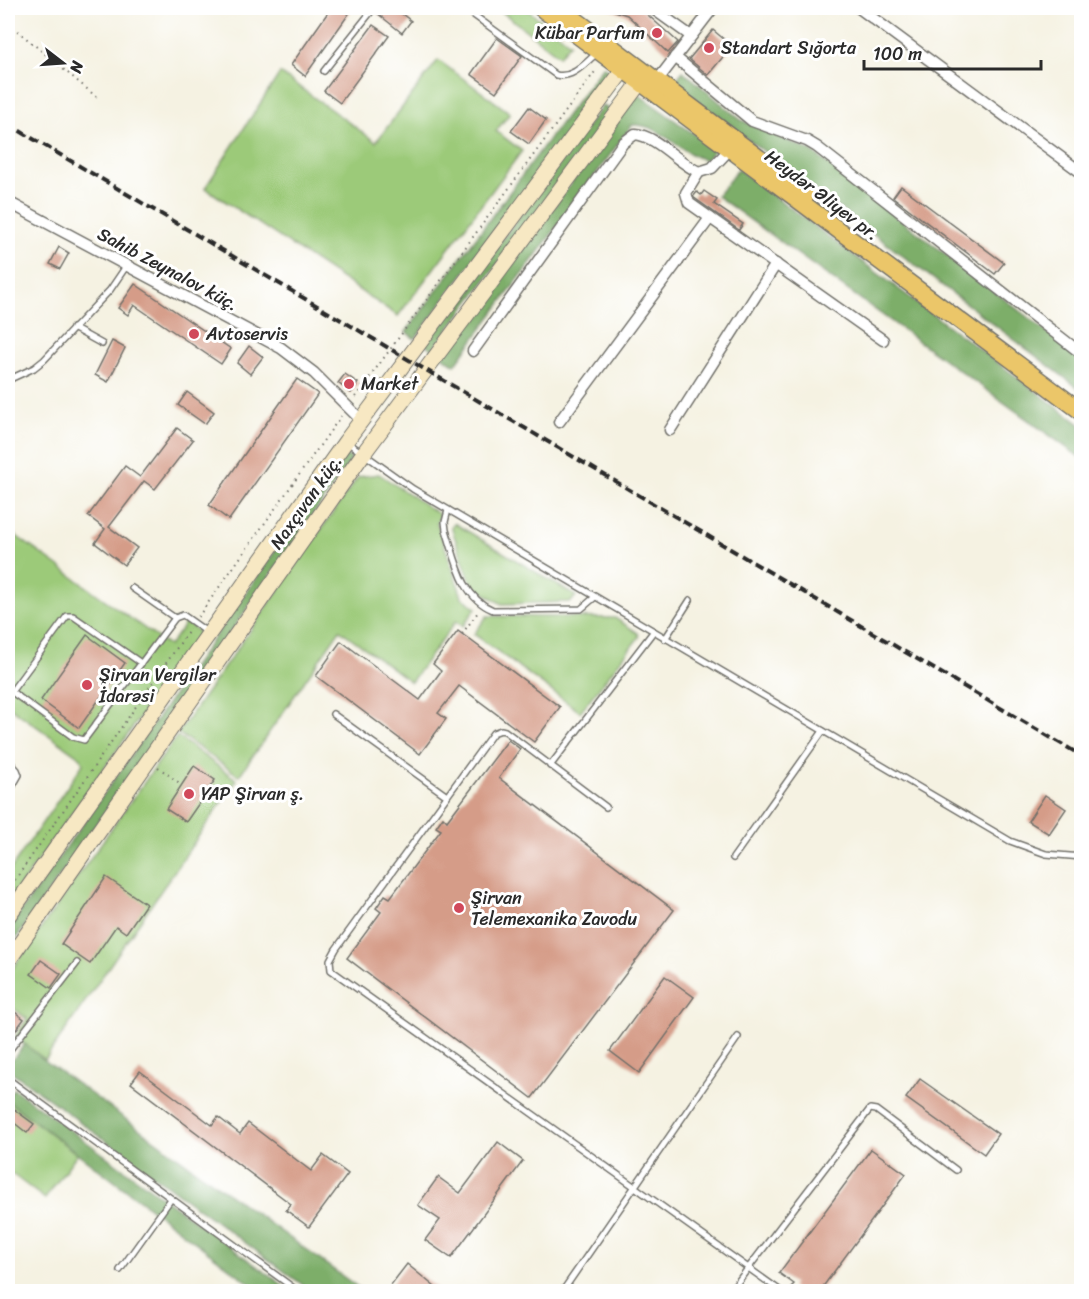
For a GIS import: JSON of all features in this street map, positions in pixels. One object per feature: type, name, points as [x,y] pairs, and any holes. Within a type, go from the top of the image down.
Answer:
[{"type":"main road","name":"Heydər Əliyev pr.","points":[[541,8],[602,54],[627,65]]},
{"type":"main road","name":"Heydər Əliyev pr.","points":[[560,8],[627,65],[1082,400]]},
{"type":"main road","name":"Naxçıvan küç.","points":[[8,916],[361,420],[627,65]]},
{"type":"main road","name":"Heydər Əliyev pr.","points":[[648,79],[729,150],[1082,412]]},
{"type":"main road","name":"Naxçıvan küç.","points":[[8,961],[363,454],[648,79]]},
{"type":"street","points":[[652,8],[691,36]]},
{"type":"street","points":[[648,79],[675,57],[713,8]]},
{"type":"street","points":[[859,8],[1082,173]]},
{"type":"street","points":[[1077,8],[1082,11]]},
{"type":"street","points":[[675,57],[752,121],[817,147],[1082,354]]},
{"type":"street","points":[[472,351],[623,143],[634,134],[644,135],[686,166],[699,172]]},
{"type":"street","points":[[729,150],[712,168],[699,172],[686,193],[689,203],[883,339]]},
{"type":"street","name":"Sahib Zeynalov küç.","points":[[8,202],[280,348],[307,367],[361,420]]},
{"type":"street","points":[[559,422],[710,218]]},
{"type":"street","points":[[670,430],[776,264]]},
{"type":"lane","points":[[324,71],[374,8]]},
{"type":"lane","points":[[464,8],[556,75],[564,77],[573,74],[602,54]]},
{"type":"lane","points":[[8,380],[34,368],[110,290],[126,265]]},
{"type":"lane","points":[[74,328],[102,344]]},
{"type":"lane","points":[[346,441],[448,510],[1019,845],[1046,854],[1082,857]]},
{"type":"lane","points":[[448,510],[446,530],[468,591],[493,610],[581,609],[595,597]]},
{"type":"lane","points":[[132,588],[175,618]]},
{"type":"lane","points":[[665,639],[690,600]]},
{"type":"lane","points":[[141,663],[73,616],[67,616],[9,691],[73,737],[84,740],[175,618],[183,615],[208,633]]},
{"type":"lane","points":[[550,766],[653,632]]},
{"type":"lane","points":[[333,714],[447,796]]},
{"type":"lane","points":[[606,807],[501,730],[493,734],[336,949],[330,960],[331,970],[782,1292]]},
{"type":"lane","points":[[733,858],[823,731]]},
{"type":"lane","points":[[8,760],[19,775],[8,794]]},
{"type":"lane","points":[[8,1052],[77,963]]},
{"type":"lane","points":[[562,1292],[738,1037]]},
{"type":"lane","points":[[9,1082],[299,1292]]},
{"type":"lane","points":[[730,1292],[870,1109],[876,1110],[956,1170]]},
{"type":"lane","points":[[120,1270],[171,1198]]},
{"type":"path","points":[[8,23],[99,99]]},
{"type":"path","points":[[8,890],[348,406],[602,54]]},
{"type":"path","points":[[462,634],[483,604]]},
{"type":"path","points":[[149,760],[182,784]]},
{"type":"green space","points":[[497,8],[525,8],[570,43],[559,56]]},
{"type":"green space","points":[[438,60],[510,113],[496,131],[522,151],[398,316],[205,188],[280,73],[376,142]]},
{"type":"green space","points":[[603,66],[612,73],[415,339],[406,332]]},
{"type":"green space","points":[[683,71],[741,120],[811,151],[1081,358],[1081,390],[673,83]]},
{"type":"green space","points":[[638,94],[715,149],[706,160],[687,152],[652,129],[632,125],[455,365],[442,356]]},
{"type":"green space","points":[[603,105],[612,112],[433,350],[424,343]]},
{"type":"green space","points":[[738,169],[1081,425],[1081,458],[717,196]]},
{"type":"green space","points":[[344,453],[352,459],[8,950],[8,930]]},
{"type":"green space","points":[[379,474],[440,515],[437,523],[462,597],[476,608],[463,626],[456,621],[411,682],[340,630],[239,776],[178,733],[358,477]]},
{"type":"green space","points":[[454,523],[576,596],[571,602],[502,604],[472,586],[451,527]]},
{"type":"green space","points":[[8,530],[169,646],[186,622],[200,633],[8,903],[8,873],[83,764],[81,758],[8,706]]},
{"type":"green space","points":[[487,616],[615,618],[638,633],[639,637],[580,712],[474,634]]},
{"type":"green space","points":[[177,736],[237,780],[45,1060],[15,1037],[27,1019],[8,1004],[8,975]]},
{"type":"green space","points":[[25,1044],[363,1291],[311,1291],[8,1069],[8,1065]]},
{"type":"green space","points":[[14,1089],[291,1291],[260,1291],[8,1101],[8,1096]]},
{"type":"green space","points":[[8,1101],[77,1154],[45,1199],[8,1171]]},
{"type":"building","points":[[331,8],[353,8],[305,76],[291,65]]},
{"type":"building","points":[[381,8],[394,8],[411,21],[402,33],[377,13]]},
{"type":"building","points":[[606,8],[640,8],[678,42],[668,53],[627,15]]},
{"type":"building","points":[[373,25],[389,36],[340,103],[324,91]]},
{"type":"building","points":[[713,30],[732,46],[708,75],[689,59]]},
{"type":"building","points":[[497,38],[522,56],[496,92],[471,74]]},
{"type":"building","points":[[529,107],[546,120],[529,144],[511,131]]},
{"type":"building","points":[[901,186],[1004,263],[995,274],[893,197]]},
{"type":"building","points":[[704,191],[717,200],[714,204],[743,224],[739,230],[693,197],[697,192],[701,195]]},
{"type":"building","points":[[59,247],[69,253],[60,269],[50,264]]},
{"type":"building","points":[[135,284],[231,349],[221,364],[134,305],[128,315],[118,308]]},
{"type":"building","points":[[112,341],[125,348],[108,382],[95,375]]},
{"type":"building","points":[[249,346],[263,357],[250,374],[237,363]]},
{"type":"building","points":[[345,374],[358,383],[351,393],[338,383]]},
{"type":"building","points":[[297,379],[318,394],[229,520],[209,505]]},
{"type":"building","points":[[187,392],[214,412],[205,424],[178,405]]},
{"type":"building","points":[[177,428],[193,440],[155,489],[144,481],[109,527],[137,548],[124,565],[95,543],[105,529],[88,516],[125,466],[140,477]]},
{"type":"building","points":[[458,631],[560,707],[534,742],[459,686],[438,713],[446,719],[420,754],[316,676],[341,641],[420,700],[441,671],[433,664]]},
{"type":"building","points":[[87,635],[125,663],[79,728],[41,700]]},
{"type":"building","points":[[508,740],[520,749],[499,778],[674,910],[532,1098],[347,958],[381,912],[376,908],[385,895],[390,898],[441,830],[436,827],[443,817],[447,821]]},
{"type":"building","points":[[194,766],[215,780],[186,822],[166,809]]},
{"type":"building","points":[[1045,795],[1066,809],[1049,834],[1028,821]]},
{"type":"building","points":[[106,877],[146,904],[126,933],[116,926],[90,964],[61,944]]},
{"type":"building","points":[[41,960],[61,974],[51,988],[31,974]]},
{"type":"building","points":[[665,976],[694,997],[639,1073],[610,1051]]},
{"type":"building","points":[[8,1007],[24,1019],[13,1034],[8,1029]]},
{"type":"building","points":[[140,1071],[212,1125],[218,1117],[240,1134],[248,1123],[311,1171],[323,1155],[348,1174],[309,1227],[286,1210],[291,1204],[131,1083]]},
{"type":"building","points":[[920,1079],[998,1134],[984,1154],[906,1098]]},
{"type":"building","points":[[8,1105],[34,1124],[27,1133],[8,1118]]},
{"type":"building","points":[[498,1142],[523,1161],[451,1258],[425,1240],[440,1220],[418,1205],[438,1177],[460,1193]]},
{"type":"building","points":[[871,1149],[906,1174],[819,1292],[797,1292],[791,1287],[794,1284],[779,1273]]},
{"type":"building","points":[[407,1264],[441,1292],[398,1292],[390,1286]]},
{"type":"railway","points":[[8,124],[1082,756]]},
{"type":"place","name":"Kübar Parfum","points":[[657,33]]},
{"type":"place","name":"Standart Sığorta","points":[[709,48]]},
{"type":"place","name":"Avtoservis","points":[[194,334]]},
{"type":"place","name":"Market","points":[[349,384]]},
{"type":"place","name":"Şirvan Vergilər İdarəsi","points":[[87,685]]},
{"type":"place","name":"YAP Şirvan ş.","points":[[189,794]]},
{"type":"place","name":"Şirvan Telemexanika Zavodu","points":[[459,908]]}]
